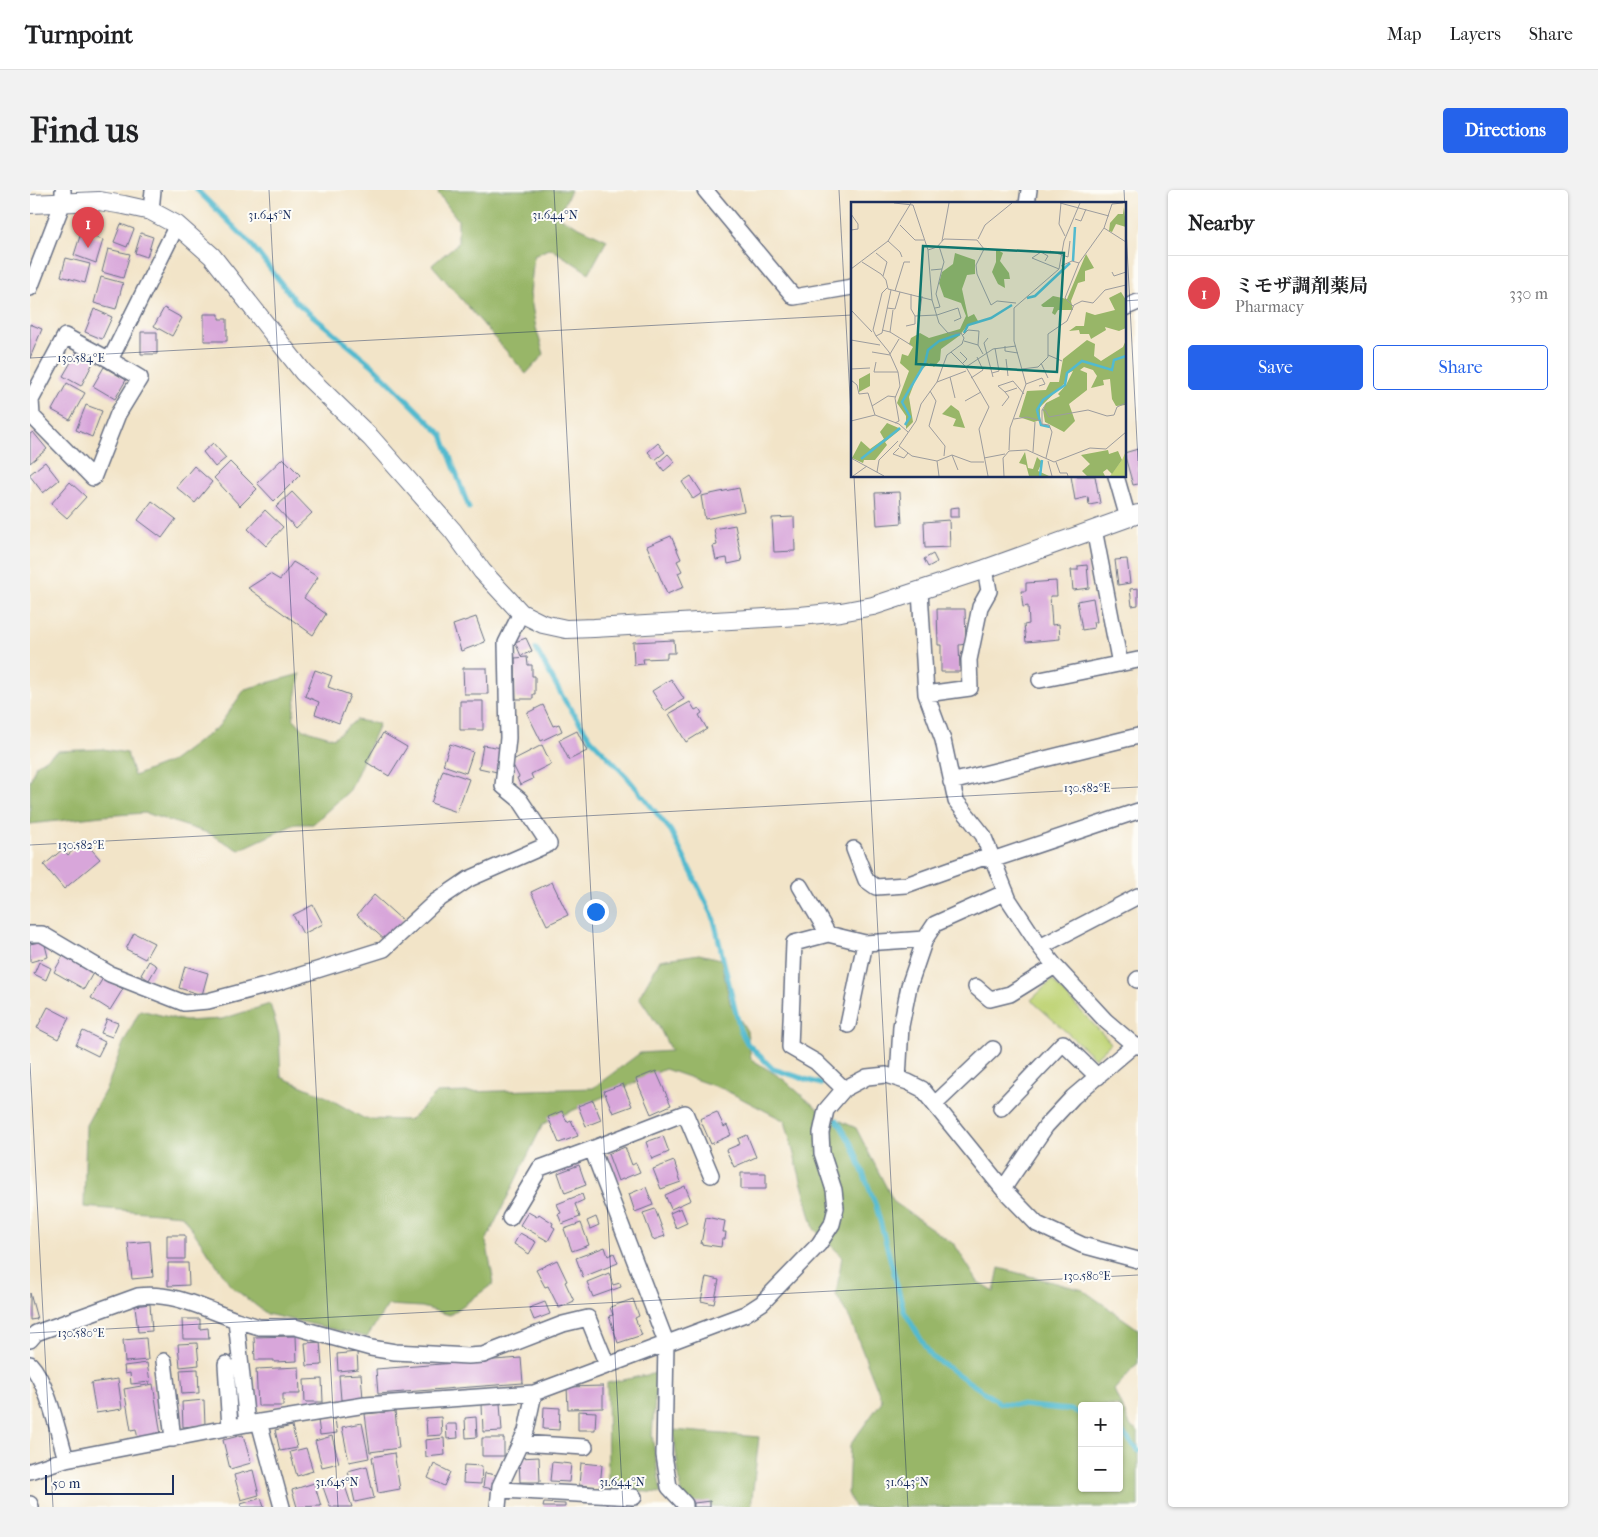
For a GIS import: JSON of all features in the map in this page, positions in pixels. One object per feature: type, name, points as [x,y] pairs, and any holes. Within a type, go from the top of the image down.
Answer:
[{"type":"street","points":[[151,211],[153,190]]},
{"type":"street","points":[[704,190],[794,297],[851,287]]},
{"type":"street","points":[[30,288],[63,196]]},
{"type":"street","points":[[30,204],[63,196],[99,201],[151,211],[177,225],[212,256],[303,372],[371,438],[452,532],[482,571],[522,613],[543,624],[566,629],[604,628],[800,616],[841,612],[873,606],[985,569],[1133,516],[1117,478]]},
{"type":"street","points":[[110,360],[177,225]]},
{"type":"street","points":[[1126,307],[1138,302]]},
{"type":"street","points":[[65,336],[110,360],[140,378],[118,414],[93,478],[32,416],[31,400],[65,336]]},
{"type":"street","points":[[1094,529],[1120,664]]},
{"type":"street","points":[[926,694],[970,688],[969,660],[980,607],[989,591],[985,569]]},
{"type":"street","points":[[920,591],[926,694],[943,740],[950,782],[956,802],[983,835],[1009,900],[1040,947],[1106,1022],[1136,1046],[1073,1097],[1046,1126],[1003,1190]]},
{"type":"street","points":[[30,934],[42,934],[110,974],[158,994],[184,1003],[208,1001],[269,985],[384,949],[435,902],[469,879],[549,844],[520,800],[504,786],[508,738],[506,643],[522,613]]},
{"type":"street","points":[[1040,680],[1138,660]]},
{"type":"street","points":[[950,782],[1138,736]]},
{"type":"street","points":[[854,849],[866,880],[876,887],[906,885],[982,858],[992,860],[1138,811]]},
{"type":"street","points":[[800,886],[828,934]]},
{"type":"street","points":[[898,1079],[901,1026],[908,994],[925,939],[935,924],[1006,892]]},
{"type":"street","points":[[1040,947],[1138,896]]},
{"type":"street","points":[[844,1089],[816,1062],[790,1047],[794,943],[828,934],[865,943],[925,939]]},
{"type":"street","points":[[848,1026],[865,943]]},
{"type":"street","points":[[976,987],[990,999],[1010,994],[1055,966]]},
{"type":"street","points":[[1001,1108],[1063,1044],[1098,1076]]},
{"type":"street","points":[[935,1104],[993,1049]]},
{"type":"street","points":[[30,1471],[66,1459],[253,1423],[365,1405],[534,1393],[744,1314],[762,1303],[819,1244],[832,1224],[836,1208],[834,1190],[822,1153],[821,1133],[826,1110],[844,1089],[867,1077],[886,1075],[922,1089],[1003,1190],[1037,1224],[1082,1245],[1138,1260]]},
{"type":"street","points":[[510,1218],[540,1168],[685,1113],[711,1175]]},
{"type":"street","points":[[592,1149],[666,1342],[664,1455],[669,1488],[685,1504],[685,1507]]},
{"type":"street","points":[[30,1340],[36,1334],[138,1296],[151,1294],[168,1296],[259,1327],[295,1327],[370,1348],[395,1352],[468,1356],[483,1355],[563,1324],[588,1318],[607,1365]]},
{"type":"street","points":[[236,1320],[253,1423],[282,1507]]},
{"type":"street","points":[[164,1361],[173,1439]]},
{"type":"street","points":[[30,1364],[38,1372],[46,1393],[66,1459]]},
{"type":"street","points":[[226,1364],[230,1428]]},
{"type":"street","points":[[498,1507],[504,1476],[526,1431],[534,1393]]},
{"type":"street","points":[[520,1443],[585,1446]]},
{"type":"street","points":[[500,1490],[634,1497]]},
{"type":"green space","points":[[439,190],[571,190],[558,217],[607,240],[589,273],[550,248],[534,256],[530,294],[536,328],[544,354],[526,374],[432,265],[458,243],[458,220],[438,193]]},
{"type":"green space","points":[[300,674],[293,718],[303,729],[334,738],[356,720],[379,724],[350,790],[313,824],[295,824],[239,850],[208,833],[145,813],[30,824],[30,781],[36,765],[58,751],[103,749],[127,753],[134,776],[172,761],[218,727],[245,689]]},
{"type":"green space","points":[[699,954],[721,959],[730,1003],[747,1031],[751,1059],[783,1079],[821,1112],[856,1128],[894,1202],[955,1245],[978,1282],[994,1292],[999,1268],[1083,1290],[1138,1329],[1138,1363],[1114,1390],[1120,1402],[1078,1402],[1078,1492],[1123,1492],[1123,1410],[1131,1427],[1138,1432],[1138,1507],[854,1507],[848,1493],[850,1445],[882,1401],[850,1319],[836,1295],[842,1256],[814,1229],[785,1121],[723,1089],[665,1069],[543,1124],[486,1241],[494,1283],[450,1315],[422,1307],[388,1305],[367,1337],[267,1314],[232,1287],[182,1215],[84,1207],[86,1125],[107,1087],[123,1044],[140,1010],[185,1021],[222,1019],[270,1004],[279,1034],[281,1077],[323,1095],[365,1119],[410,1120],[437,1093],[593,1088],[640,1053],[671,1051],[659,1027],[639,997],[660,960]]},
{"type":"green space","points":[[1052,980],[1111,1043],[1095,1058],[1031,1000]]},
{"type":"green space","points":[[657,1373],[652,1435],[661,1493],[608,1489],[607,1383]]},
{"type":"green space","points":[[673,1430],[759,1437],[751,1507],[683,1506]]},
{"type":"building","points":[[121,224],[134,229],[127,247],[114,242]]},
{"type":"building","points":[[81,233],[103,240],[96,263],[74,255]]},
{"type":"building","points":[[141,233],[153,237],[147,257],[135,253]]},
{"type":"building","points":[[108,249],[130,254],[123,278],[102,272]]},
{"type":"building","points":[[66,258],[90,264],[85,283],[61,276]]},
{"type":"building","points":[[101,277],[123,283],[116,309],[94,303]]},
{"type":"building","points":[[164,308],[182,318],[172,336],[154,326]]},
{"type":"building","points":[[94,309],[112,317],[102,339],[85,332]]},
{"type":"building","points":[[204,314],[219,314],[219,319],[227,319],[227,341],[204,341]]},
{"type":"building","points":[[30,324],[42,329],[30,358]]},
{"type":"building","points":[[141,332],[157,332],[157,354],[141,354]]},
{"type":"building","points":[[78,350],[95,359],[81,386],[63,376]]},
{"type":"building","points":[[104,367],[126,380],[115,399],[93,386]]},
{"type":"building","points":[[67,383],[85,393],[70,420],[52,410]]},
{"type":"building","points":[[86,405],[102,411],[92,437],[76,430]]},
{"type":"building","points":[[33,432],[47,449],[30,463],[30,434]]},
{"type":"building","points":[[213,443],[226,458],[215,467],[203,452]]},
{"type":"building","points":[[658,443],[665,452],[655,460],[648,452]]},
{"type":"building","points":[[1138,449],[1138,484],[1133,485],[1126,460],[1126,452]]},
{"type":"building","points":[[668,454],[675,462],[664,471],[658,463]]},
{"type":"building","points":[[283,458],[300,475],[274,501],[257,483]]},
{"type":"building","points":[[45,462],[59,480],[43,493],[30,474]]},
{"type":"building","points":[[230,462],[257,489],[240,506],[214,478]]},
{"type":"building","points":[[194,466],[212,482],[195,503],[176,487]]},
{"type":"building","points":[[691,476],[702,493],[693,499],[682,482]]},
{"type":"building","points":[[1071,478],[1095,478],[1100,503],[1089,505],[1088,497],[1075,500]]},
{"type":"building","points":[[70,482],[86,497],[67,518],[51,504]]},
{"type":"building","points":[[739,488],[744,511],[705,519],[701,496]]},
{"type":"building","points":[[292,492],[312,513],[296,528],[276,507]]},
{"type":"building","points":[[900,492],[902,523],[877,525],[875,493]]},
{"type":"building","points":[[152,501],[176,519],[162,538],[138,520]]},
{"type":"building","points":[[959,507],[959,517],[950,517],[950,508]]},
{"type":"building","points":[[265,510],[283,527],[266,546],[248,529]]},
{"type":"building","points":[[794,517],[795,551],[774,552],[772,518]]},
{"type":"building","points":[[949,520],[950,547],[925,548],[924,522]]},
{"type":"building","points":[[735,525],[742,561],[728,564],[727,558],[716,560],[713,546],[717,545],[714,529]]},
{"type":"building","points":[[671,536],[681,559],[677,561],[682,571],[678,573],[684,587],[667,594],[647,546]]},
{"type":"building","points":[[933,554],[937,562],[928,567],[924,559]]},
{"type":"building","points":[[1127,559],[1130,583],[1118,585],[1115,560]]},
{"type":"building","points":[[293,562],[318,577],[304,598],[326,614],[313,635],[248,588],[270,574],[280,580]]},
{"type":"building","points":[[1087,565],[1089,588],[1073,590],[1071,570],[1078,570],[1078,566]]},
{"type":"building","points":[[1056,581],[1057,596],[1050,596],[1052,625],[1059,624],[1060,639],[1026,642],[1024,625],[1029,624],[1028,606],[1023,607],[1021,591],[1026,591],[1026,583]]},
{"type":"building","points":[[1138,588],[1138,605],[1132,606],[1130,589]]},
{"type":"building","points":[[1093,598],[1097,622],[1093,622],[1094,628],[1082,630],[1077,601]]},
{"type":"building","points":[[937,609],[965,609],[966,644],[959,645],[960,672],[941,672],[941,645],[938,645]]},
{"type":"building","points":[[476,617],[485,642],[461,651],[453,625]]},
{"type":"building","points":[[526,638],[532,651],[521,656],[515,642]]},
{"type":"building","points":[[674,640],[675,653],[667,653],[667,658],[643,659],[644,664],[634,665],[633,642]]},
{"type":"building","points":[[527,657],[528,665],[532,665],[532,676],[535,676],[535,694],[533,694],[533,699],[516,699],[515,658]]},
{"type":"building","points":[[463,668],[487,668],[488,694],[464,694]]},
{"type":"building","points":[[315,670],[332,676],[328,687],[350,695],[339,723],[315,714],[319,702],[305,696]]},
{"type":"building","points":[[671,679],[684,699],[665,711],[652,691]]},
{"type":"building","points":[[460,701],[483,701],[483,730],[460,730]]},
{"type":"building","points":[[690,702],[695,710],[699,708],[702,713],[699,715],[707,729],[686,742],[669,714]]},
{"type":"building","points":[[543,705],[553,726],[559,724],[562,731],[541,741],[527,713]]},
{"type":"building","points":[[577,731],[587,751],[569,760],[559,740]]},
{"type":"building","points":[[383,733],[407,747],[389,776],[366,762]]},
{"type":"building","points":[[450,744],[473,752],[466,773],[443,765]]},
{"type":"building","points":[[483,745],[502,748],[497,772],[479,768]]},
{"type":"building","points":[[542,745],[551,764],[531,774],[533,779],[520,785],[517,778],[519,777],[511,761]]},
{"type":"building","points":[[443,770],[469,779],[457,812],[431,803]]},
{"type":"building","points":[[84,841],[100,859],[64,889],[44,865],[63,849],[68,855]]},
{"type":"building","points":[[552,882],[568,915],[547,925],[531,892]]},
{"type":"building","points":[[374,895],[403,921],[386,941],[357,915]]},
{"type":"building","points":[[313,905],[323,924],[303,934],[293,915]]},
{"type":"building","points":[[134,933],[154,943],[145,959],[126,949]]},
{"type":"building","points":[[44,941],[48,957],[30,962],[30,944]]},
{"type":"building","points":[[63,956],[93,973],[84,989],[54,972]]},
{"type":"building","points":[[149,961],[157,966],[149,980],[141,975]]},
{"type":"building","points":[[39,962],[51,968],[46,980],[34,974]]},
{"type":"building","points":[[185,966],[208,973],[202,995],[179,988]]},
{"type":"building","points":[[103,978],[123,989],[110,1010],[91,998]]},
{"type":"building","points":[[48,1007],[69,1018],[58,1039],[37,1028]]},
{"type":"building","points":[[107,1019],[118,1023],[112,1037],[101,1033]]},
{"type":"building","points":[[83,1031],[105,1042],[98,1056],[76,1045]]},
{"type":"building","points":[[656,1071],[671,1105],[651,1114],[636,1079]]},
{"type":"building","points":[[623,1084],[632,1106],[613,1113],[604,1091]]},
{"type":"building","points":[[593,1100],[601,1120],[586,1126],[578,1106]]},
{"type":"building","points":[[562,1111],[567,1122],[571,1120],[578,1136],[559,1143],[548,1117]]},
{"type":"building","points":[[717,1112],[724,1127],[727,1125],[731,1135],[711,1144],[700,1119]]},
{"type":"building","points":[[747,1135],[756,1157],[734,1167],[726,1150],[740,1144],[738,1139]]},
{"type":"building","points":[[663,1136],[669,1152],[652,1159],[646,1142]]},
{"type":"building","points":[[625,1147],[632,1165],[636,1163],[640,1172],[618,1181],[608,1154]]},
{"type":"building","points":[[674,1161],[681,1182],[661,1189],[653,1169]]},
{"type":"building","points":[[579,1165],[586,1185],[565,1193],[558,1173]]},
{"type":"building","points":[[741,1173],[766,1173],[766,1189],[741,1189]]},
{"type":"building","points":[[685,1186],[691,1200],[671,1209],[665,1195]]},
{"type":"building","points":[[646,1187],[653,1205],[635,1212],[629,1194]]},
{"type":"building","points":[[582,1194],[584,1200],[575,1204],[580,1217],[562,1224],[558,1214],[561,1213],[557,1204]]},
{"type":"building","points":[[681,1208],[687,1223],[676,1228],[670,1213]]},
{"type":"building","points":[[655,1209],[665,1236],[653,1240],[643,1213]]},
{"type":"building","points":[[528,1212],[537,1217],[539,1214],[553,1223],[552,1226],[555,1228],[548,1241],[520,1225]]},
{"type":"building","points":[[596,1217],[599,1225],[590,1229],[587,1221]]},
{"type":"building","points":[[706,1217],[725,1221],[723,1232],[726,1232],[725,1239],[722,1239],[721,1247],[701,1244]]},
{"type":"building","points":[[581,1223],[589,1245],[572,1251],[564,1229]]},
{"type":"building","points":[[520,1233],[536,1242],[529,1254],[514,1244]]},
{"type":"building","points":[[167,1235],[185,1235],[185,1259],[167,1259]]},
{"type":"building","points":[[150,1241],[153,1277],[132,1279],[128,1243]]},
{"type":"building","points":[[605,1247],[608,1256],[614,1253],[618,1263],[583,1277],[576,1258]]},
{"type":"building","points":[[557,1260],[574,1301],[559,1308],[548,1286],[545,1287],[536,1270]]},
{"type":"building","points":[[168,1263],[188,1263],[189,1285],[168,1286]]},
{"type":"building","points":[[609,1273],[613,1285],[620,1283],[621,1287],[593,1297],[587,1282]]},
{"type":"building","points":[[706,1277],[719,1280],[714,1304],[701,1301]]},
{"type":"building","points":[[30,1293],[37,1319],[30,1320]]},
{"type":"building","points":[[633,1299],[639,1316],[635,1318],[642,1335],[618,1343],[609,1316],[613,1315],[610,1307]]},
{"type":"building","points":[[545,1302],[550,1314],[534,1320],[529,1308]]},
{"type":"building","points":[[150,1304],[152,1331],[138,1332],[135,1306]]},
{"type":"building","points":[[182,1319],[200,1319],[200,1329],[208,1328],[209,1339],[183,1339]]},
{"type":"building","points":[[296,1336],[297,1361],[274,1362],[274,1360],[255,1360],[254,1337]]},
{"type":"building","points":[[146,1338],[148,1360],[125,1362],[123,1340]]},
{"type":"building","points":[[320,1342],[322,1365],[307,1366],[305,1343]]},
{"type":"building","points":[[197,1343],[199,1365],[180,1367],[178,1344]]},
{"type":"building","points":[[357,1352],[358,1369],[338,1371],[337,1354]]},
{"type":"building","points":[[521,1358],[523,1383],[378,1394],[376,1369]]},
{"type":"building","points":[[147,1363],[150,1382],[131,1384],[130,1373],[125,1374],[124,1366]]},
{"type":"building","points":[[299,1367],[300,1394],[283,1394],[283,1406],[258,1406],[256,1369]]},
{"type":"building","points":[[198,1369],[199,1393],[182,1394],[180,1370]]},
{"type":"building","points":[[361,1374],[363,1399],[341,1400],[339,1375]]},
{"type":"building","points":[[118,1379],[122,1409],[96,1413],[91,1383]]},
{"type":"building","points":[[322,1379],[323,1402],[305,1402],[304,1380]]},
{"type":"building","points":[[153,1384],[161,1435],[138,1439],[136,1429],[131,1430],[124,1389]]},
{"type":"building","points":[[603,1386],[603,1408],[568,1409],[567,1387]]},
{"type":"building","points":[[204,1400],[205,1425],[183,1427],[182,1402]]},
{"type":"building","points":[[500,1403],[502,1431],[483,1432],[482,1404]]},
{"type":"building","points":[[544,1407],[560,1408],[559,1430],[543,1429]]},
{"type":"building","points":[[395,1411],[399,1448],[370,1452],[365,1414]]},
{"type":"building","points":[[578,1411],[596,1412],[595,1430],[578,1430]]},
{"type":"building","points":[[441,1417],[442,1435],[427,1436],[426,1418]]},
{"type":"building","points":[[476,1417],[477,1437],[466,1438],[465,1418]]},
{"type":"building","points":[[335,1419],[337,1433],[320,1435],[318,1420]]},
{"type":"building","points":[[362,1423],[369,1458],[349,1462],[342,1427]]},
{"type":"building","points":[[446,1424],[457,1424],[458,1438],[447,1439]]},
{"type":"building","points":[[292,1426],[297,1448],[280,1451],[275,1430]]},
{"type":"building","points":[[243,1435],[251,1463],[230,1469],[223,1440]]},
{"type":"building","points":[[332,1436],[339,1463],[322,1467],[315,1441]]},
{"type":"building","points":[[444,1438],[445,1455],[426,1457],[425,1440]]},
{"type":"building","points":[[482,1438],[504,1438],[504,1456],[482,1456]]},
{"type":"building","points":[[306,1448],[313,1471],[297,1476],[290,1452]]},
{"type":"building","points":[[394,1453],[400,1489],[378,1493],[372,1457]]},
{"type":"building","points":[[539,1457],[540,1482],[520,1482],[519,1458]]},
{"type":"building","points":[[552,1462],[571,1464],[569,1482],[550,1481]]},
{"type":"building","points":[[581,1463],[602,1465],[600,1487],[579,1485]]},
{"type":"building","points":[[434,1464],[450,1472],[444,1486],[428,1478]]},
{"type":"building","points":[[464,1465],[482,1466],[481,1484],[463,1483]]},
{"type":"building","points":[[367,1466],[374,1498],[355,1502],[348,1471]]},
{"type":"building","points":[[253,1470],[259,1495],[241,1500],[234,1475]]},
{"type":"building","points":[[485,1473],[496,1475],[493,1489],[483,1487]]},
{"type":"building","points":[[343,1480],[352,1507],[330,1507],[323,1487]]},
{"type":"building","points":[[314,1483],[321,1506],[297,1507],[292,1490]]},
{"type":"building","points":[[261,1498],[264,1507],[242,1507],[241,1504]]},
{"type":"building","points":[[710,1501],[710,1507],[694,1507],[694,1503]]},
{"type":"building","points":[[544,1503],[565,1504],[565,1507],[543,1507]]},
{"type":"building","points":[[607,1503],[632,1504],[632,1507],[607,1507]]},
{"type":"waterway","points":[[197,190],[251,244],[296,302],[372,365],[442,435],[469,508]]},
{"type":"waterway","points":[[536,649],[565,701],[591,739],[627,777],[671,831],[713,916],[740,1030],[747,1043],[773,1069],[821,1084]]},
{"type":"waterway","points":[[837,1120],[853,1147],[876,1206],[904,1311],[931,1356],[1000,1403],[1071,1410],[1078,1413]]},
{"type":"waterway","points":[[1123,1433],[1138,1450]]},
{"type":"place","name":"ミモザ調剤薬局","points":[[88,248]]}]
